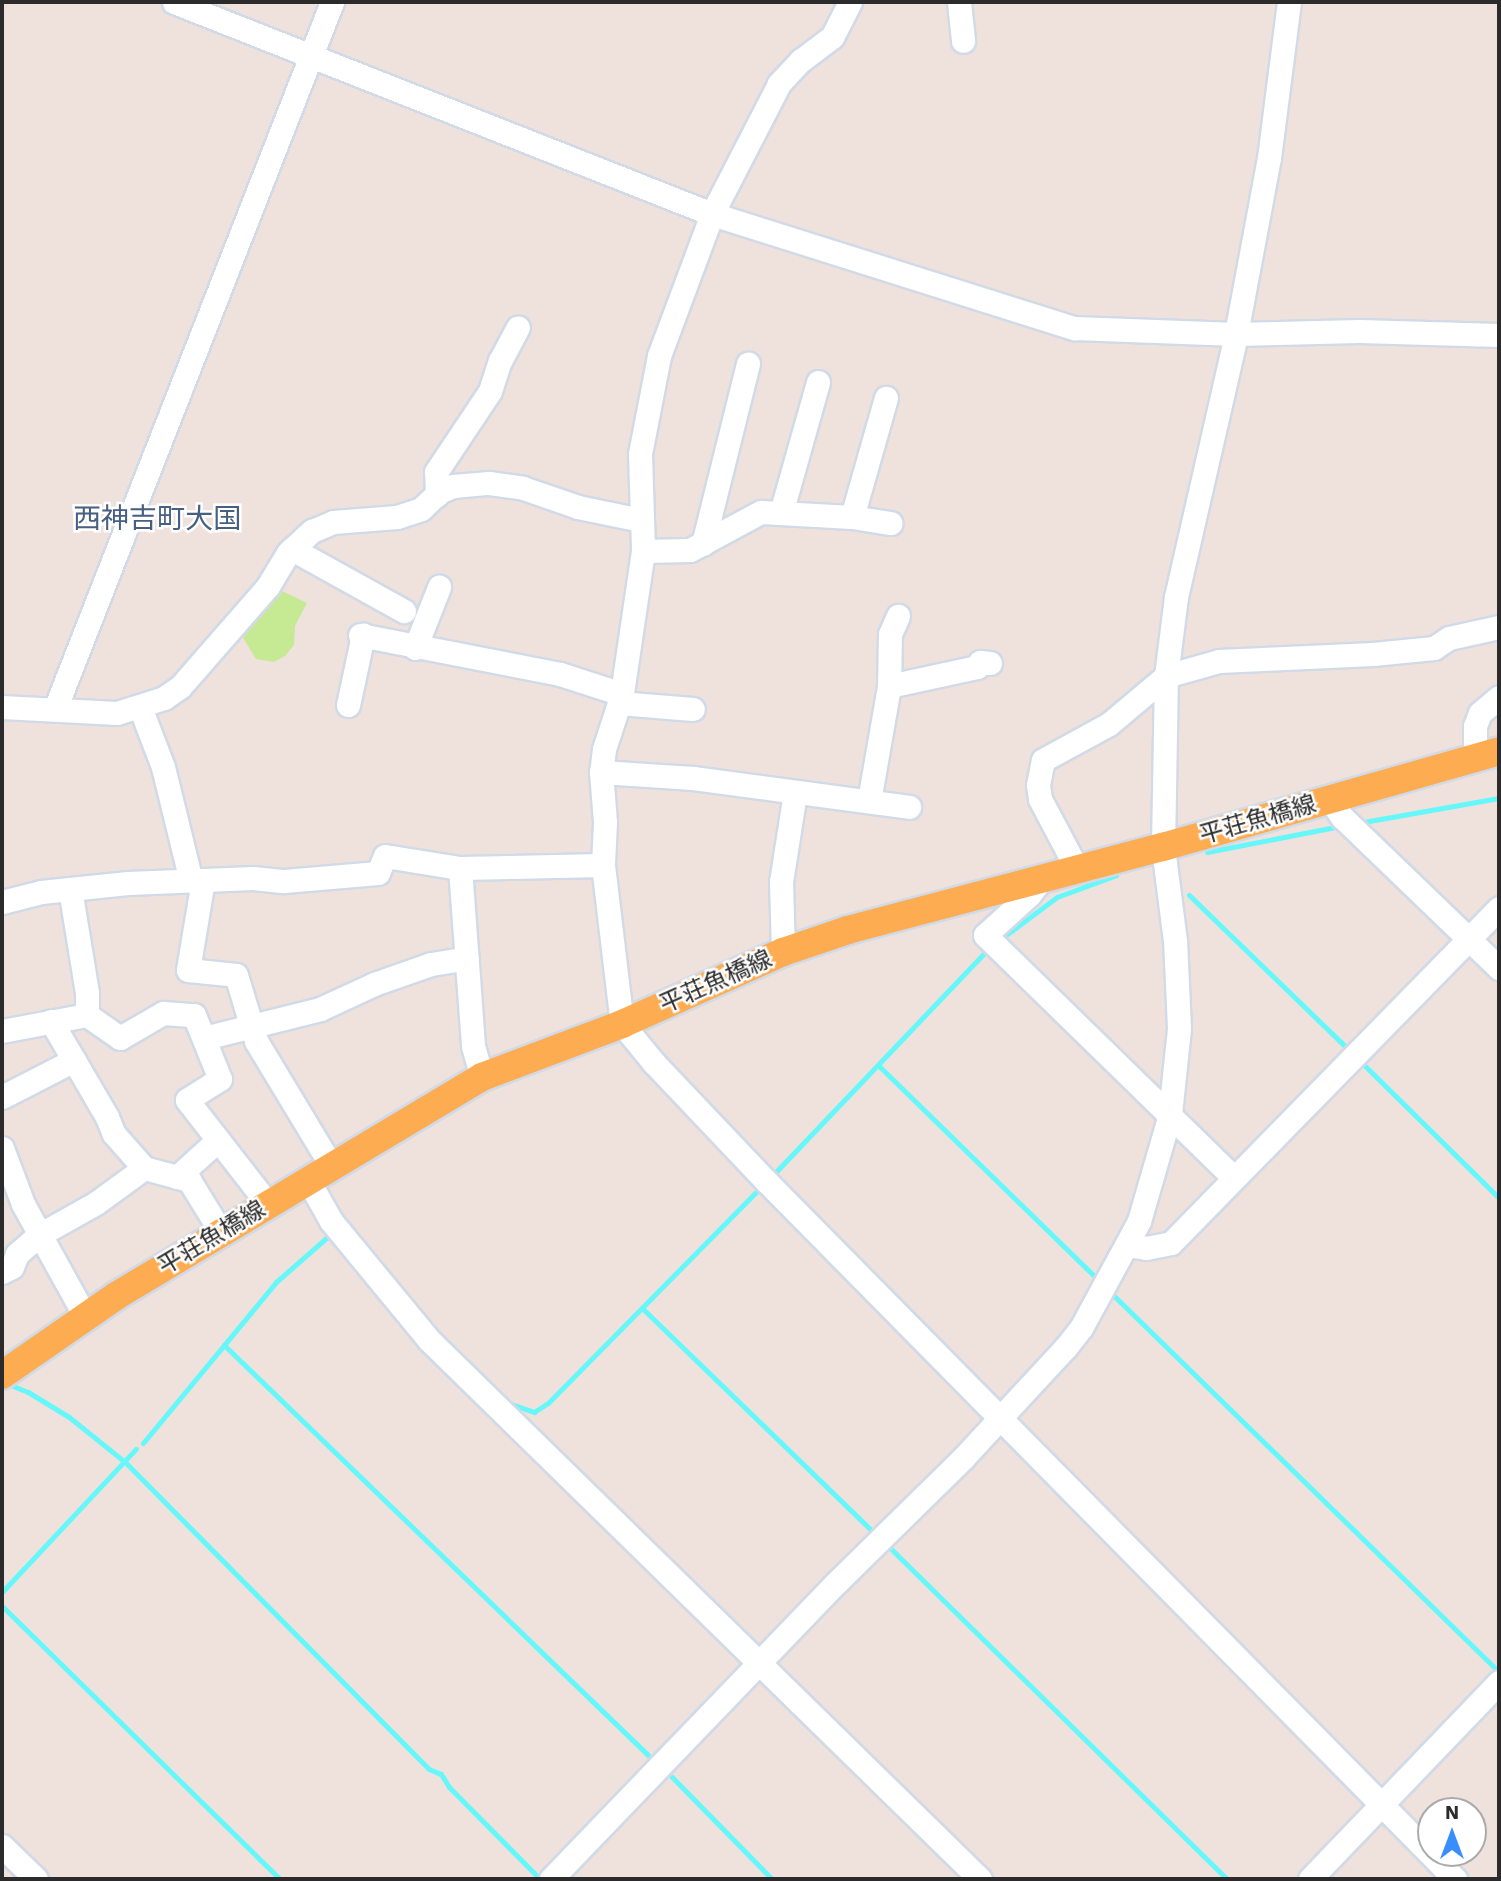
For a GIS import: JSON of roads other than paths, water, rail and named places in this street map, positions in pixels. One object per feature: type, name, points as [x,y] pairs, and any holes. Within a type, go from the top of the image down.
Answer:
[{"type":"main road","name":"平荘魚橋線","points":[[2,1375],[85,1316],[482,1077],[622,1024],[783,952],[848,930],[1077,869],[1343,816],[1490,754]]},
{"type":"street","points":[[174,2],[712,214],[1074,328],[1236,334],[1359,331],[1499,335]]},
{"type":"street","points":[[55,709],[332,2]]},
{"type":"street","points":[[850,2],[832,37],[801,60],[779,84],[712,214],[659,356],[640,454],[643,551],[621,699],[604,749],[601,772],[605,822],[603,865],[622,1024],[654,1063],[770,1186],[1455,1879]]},
{"type":"street","points":[[959,2],[963,41]]},
{"type":"street","points":[[552,1878],[1066,1346],[1081,1328],[1139,1221],[1170,1114],[1179,1017],[1164,851],[1166,676],[1176,597],[1236,334],[1269,158],[1289,2]]},
{"type":"street","points":[[437,495],[436,472],[490,391],[518,327]]},
{"type":"street","points":[[703,544],[748,364]]},
{"type":"street","points":[[781,513],[818,382]]},
{"type":"street","points":[[852,517],[886,398]]},
{"type":"street","points":[[2,706],[117,713],[164,698],[180,687],[268,586],[292,549],[312,531],[333,522],[397,517],[421,509],[453,486],[489,483],[523,488],[578,507],[641,520]]},
{"type":"street","points":[[643,551],[690,550],[752,515],[781,513],[852,517],[891,523]]},
{"type":"street","points":[[292,549],[404,611]]},
{"type":"street","points":[[415,648],[439,587]]},
{"type":"street","points":[[869,801],[889,686],[890,634],[898,616]]},
{"type":"street","points":[[1077,869],[1040,799],[1038,771],[1043,760],[1046,755],[1058,753],[1109,724],[1166,676],[1219,661],[1434,648],[1449,638],[1499,627]]},
{"type":"street","points":[[348,705],[362,635],[415,648],[560,674],[621,699],[693,709]]},
{"type":"street","points":[[889,686],[977,667],[981,662],[990,663]]},
{"type":"street","points":[[1490,754],[1475,745],[1475,726],[1480,713],[1499,697]]},
{"type":"street","points":[[140,707],[163,767],[197,880],[188,970],[236,975],[251,1028],[279,1082],[320,1174],[335,1226],[429,1339],[980,1879]]},
{"type":"street","points":[[601,772],[693,778],[909,807]]},
{"type":"street","points":[[783,952],[781,882],[795,793]]},
{"type":"street","points":[[1343,816],[1499,968]]},
{"type":"street","points":[[2,902],[70,888],[197,880],[284,881],[378,873],[385,856],[460,868],[603,865]]},
{"type":"street","points":[[460,868],[473,1046],[482,1077]]},
{"type":"street","points":[[1042,878],[992,942],[1234,1178]]},
{"type":"street","points":[[70,888],[87,993],[87,1015]]},
{"type":"street","points":[[1127,1245],[1146,1248],[1171,1243],[1499,908]]},
{"type":"street","points":[[204,1038],[320,1009],[432,964],[467,958]]},
{"type":"street","points":[[2,1031],[87,1015],[120,1038],[163,1013],[190,1012],[194,1015],[220,1079],[187,1100],[268,1204]]},
{"type":"street","points":[[51,1021],[114,1134],[144,1168],[188,1180],[221,1232]]},
{"type":"street","points":[[2,1097],[74,1060]]},
{"type":"street","points":[[177,1177],[218,1140]]},
{"type":"street","points":[[2,1148],[18,1192],[85,1316]]},
{"type":"street","points":[[2,1272],[12,1267],[17,1254],[40,1235],[96,1203],[144,1168]]},
{"type":"street","points":[[1310,1879],[1496,1686]]},
{"type":"street","points":[[2,1846],[36,1879]]},
{"type":"waterway","points":[[1358,823],[1499,798]]},
{"type":"waterway","points":[[1207,852],[1341,826]]},
{"type":"waterway","points":[[998,941],[1057,897],[1116,875]]},
{"type":"waterway","points":[[1189,895],[1346,1047]]},
{"type":"waterway","points":[[770,1178],[990,947]]},
{"type":"waterway","points":[[1361,1062],[1499,1198]]},
{"type":"waterway","points":[[878,1065],[1099,1281]]},
{"type":"waterway","points":[[508,1403],[534,1412],[548,1403],[763,1185]]},
{"type":"waterway","points":[[143,1443],[276,1282],[326,1238],[335,1237]]},
{"type":"waterway","points":[[1108,1290],[1499,1672]]},
{"type":"waterway","points":[[642,1308],[875,1534]]},
{"type":"waterway","points":[[429,1323],[447,1342]]},
{"type":"waterway","points":[[224,1345],[648,1755]]},
{"type":"waterway","points":[[469,1363],[484,1378]]},
{"type":"waterway","points":[[8,1384],[28,1392],[69,1417],[125,1462],[429,1769],[441,1774],[449,1787],[540,1879]]},
{"type":"waterway","points":[[2,1592],[136,1449]]},
{"type":"waterway","points":[[885,1543],[1227,1879]]},
{"type":"waterway","points":[[2,1606],[280,1879]]},
{"type":"waterway","points":[[672,1777],[772,1879]]},
{"type":"district","name":"西神吉町大国","points":[[157,519]]}]
